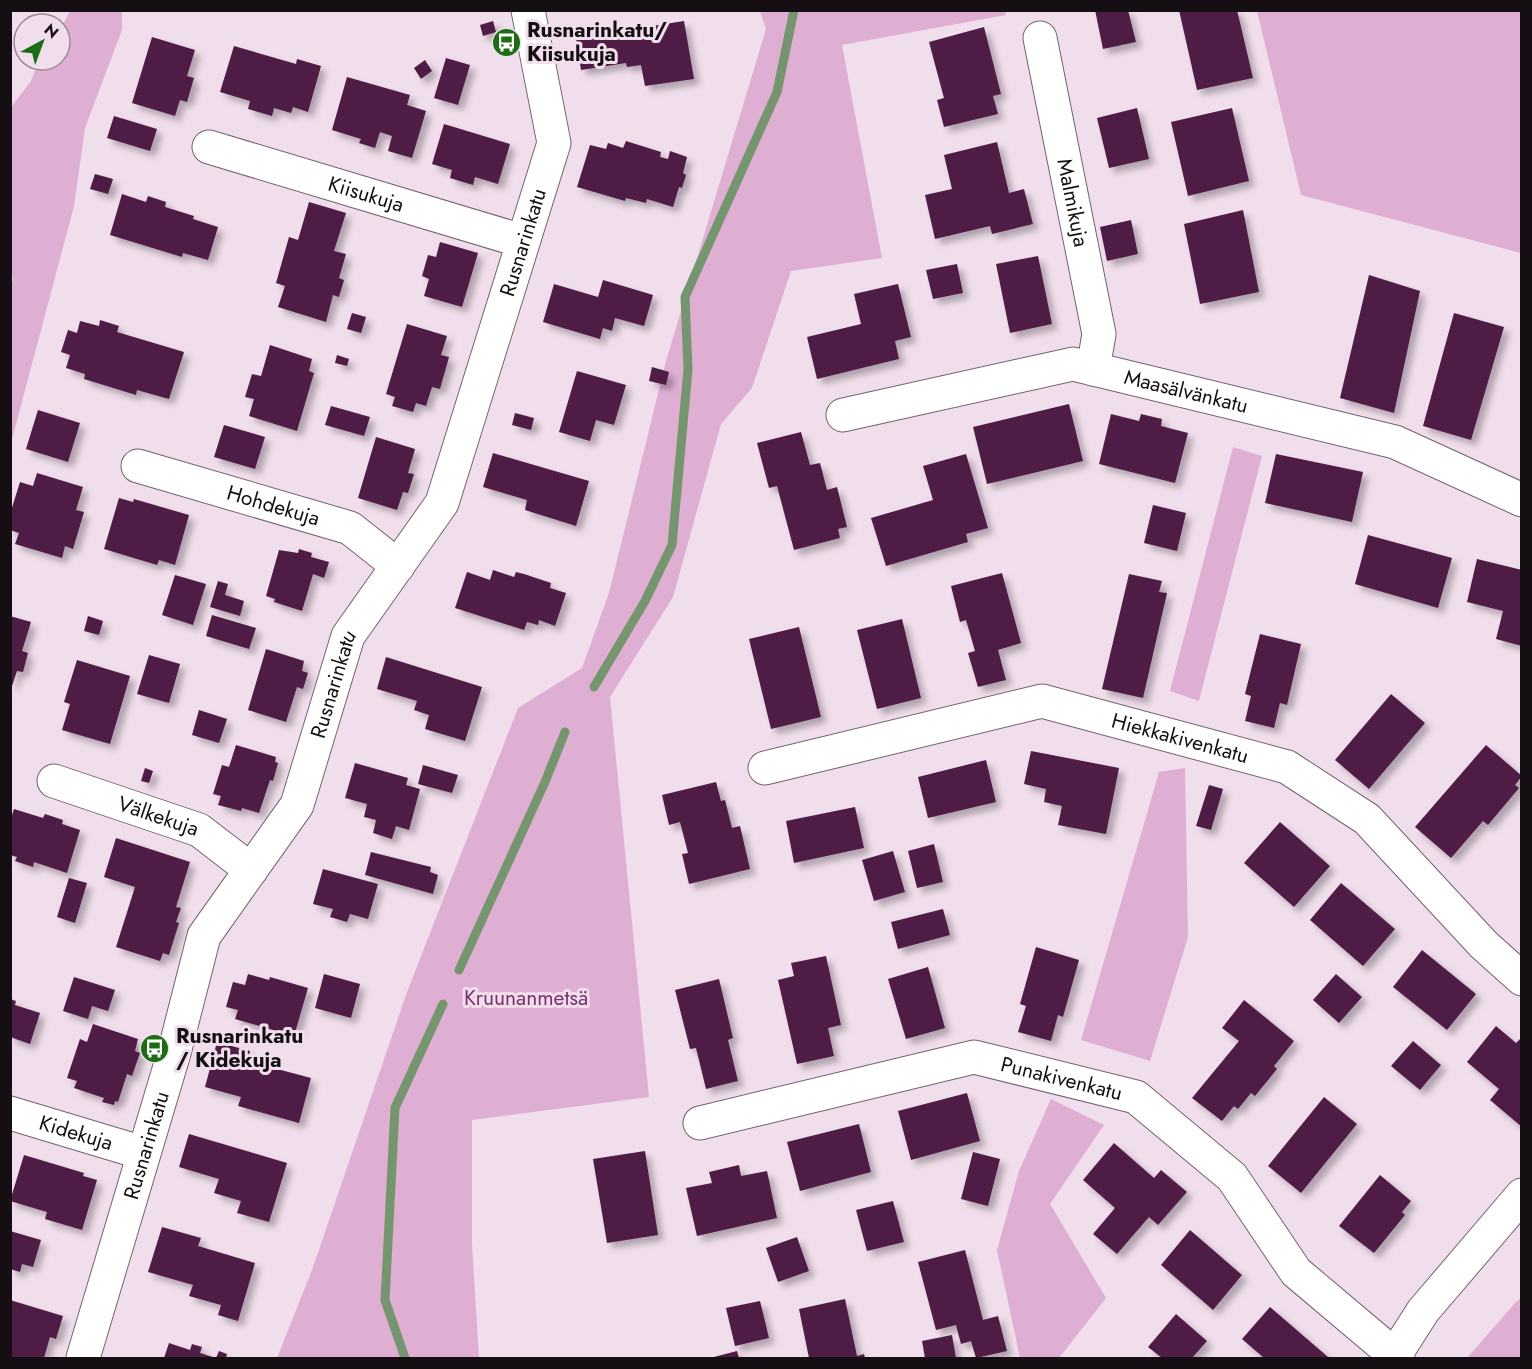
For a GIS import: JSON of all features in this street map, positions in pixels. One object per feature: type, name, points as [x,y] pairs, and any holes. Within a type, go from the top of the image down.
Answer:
[{"type":"street","name":"Rusnarinkatu","points":[[84,1359],[174,1053],[204,936],[297,805],[348,636],[442,502],[554,142],[528,10]]},
{"type":"street","name":"Malmikuja","points":[[1040,38],[1099,334],[1093,369]]},
{"type":"street","name":"Kiisukuja","points":[[210,147],[522,241]]},
{"type":"street","name":"Maasälvänkatu","points":[[843,415],[1073,364],[1395,442],[1521,500]]},
{"type":"street","name":"Hohdekuja","points":[[138,466],[350,528],[398,566]]},
{"type":"street","name":"Hiekkakivenkatu","points":[[765,768],[1041,701],[1287,767],[1367,819],[1484,945],[1521,979]]},
{"type":"street","name":"Välkekuja","points":[[54,781],[199,830],[251,870]]},
{"type":"street","name":"Punakivenkatu","points":[[700,1123],[974,1057],[1136,1097],[1232,1177],[1296,1272],[1395,1358]]},
{"type":"street","name":"Kidekuja","points":[[10,1113],[143,1153]]},
{"type":"street","points":[[1395,1358],[1423,1311],[1521,1195]]},
{"type":"green space","points":[[122,11],[122,30],[85,128],[74,206],[11,443],[10,288],[13,279],[10,271],[11,107],[31,81],[34,72],[72,72],[72,12],[69,12]]},
{"type":"green space","name":"Kruunanmetsä","points":[[760,11],[1005,11],[1006,15],[842,45],[882,258],[791,271],[752,388],[721,424],[673,597],[610,697],[649,1097],[472,1120],[472,1244],[479,1358],[277,1358],[312,1270],[407,992],[518,708],[582,668],[609,593],[666,361],[766,29]]},
{"type":"green space","points":[[1257,11],[1521,11],[1521,253],[1301,195]]},
{"type":"green space","points":[[1233,447],[1262,456],[1199,701],[1170,691]]},
{"type":"green space","points":[[1185,768],[1188,937],[1150,1061],[1081,1040],[1159,772]]},
{"type":"green space","points":[[1051,1099],[1104,1125],[1050,1204],[1106,1298],[1059,1358],[1020,1358],[997,1250],[1019,1171]]},
{"type":"green space","points":[[1521,1298],[1521,1358],[1467,1358],[1515,1303]]},
{"type":"building","points":[[1095,10],[1128,10],[1136,42],[1103,49]]},
{"type":"building","points":[[1179,10],[1237,10],[1253,78],[1197,90]]},
{"type":"building","points":[[493,21],[496,32],[483,36],[480,25]]},
{"type":"building","points":[[684,21],[694,79],[645,86],[641,65],[627,67],[626,63],[581,70],[576,38]]},
{"type":"building","points":[[984,27],[1001,94],[993,96],[998,114],[944,127],[937,100],[944,98],[929,42]]},
{"type":"building","points":[[152,37],[195,50],[187,76],[194,78],[187,102],[180,100],[175,116],[132,103]]},
{"type":"building","points":[[234,46],[296,64],[297,59],[321,66],[308,112],[293,107],[291,113],[274,108],[272,116],[248,109],[250,101],[220,92]]},
{"type":"building","points":[[446,58],[470,65],[458,105],[434,98]]},
{"type":"building","points":[[425,60],[432,71],[421,79],[414,68]]},
{"type":"building","points":[[347,77],[410,95],[407,105],[426,111],[412,158],[388,151],[392,136],[380,132],[375,148],[359,143],[361,139],[332,130]]},
{"type":"building","points":[[1137,108],[1149,159],[1109,168],[1097,118]]},
{"type":"building","points":[[1232,108],[1249,181],[1188,196],[1171,122]]},
{"type":"building","points":[[114,116],[157,129],[150,151],[107,138]]},
{"type":"building","points":[[444,124],[510,144],[498,184],[475,177],[473,185],[450,178],[452,170],[432,164]]},
{"type":"building","points":[[626,141],[661,152],[660,157],[668,159],[670,151],[687,157],[683,173],[686,175],[682,188],[679,187],[673,207],[647,199],[646,203],[626,198],[625,201],[577,187],[590,145],[606,149],[608,143],[623,148]]},
{"type":"building","points":[[997,142],[1009,193],[1024,189],[1033,224],[992,234],[990,226],[935,239],[925,195],[952,189],[944,155]]},
{"type":"building","points":[[95,174],[113,179],[108,194],[90,189]]},
{"type":"building","points":[[122,194],[146,202],[148,196],[166,202],[165,207],[194,216],[193,219],[218,227],[208,260],[183,253],[182,257],[110,235]]},
{"type":"building","points":[[309,202],[346,213],[334,251],[346,254],[339,278],[344,280],[339,297],[333,295],[326,322],[278,307],[285,286],[276,283],[289,237],[298,240]]},
{"type":"building","points":[[1243,210],[1259,292],[1200,304],[1184,224]]},
{"type":"building","points":[[1131,220],[1138,254],[1107,261],[1100,227]]},
{"type":"building","points":[[440,242],[478,253],[462,307],[424,296],[429,279],[422,276],[428,255],[436,257]]},
{"type":"building","points":[[1038,256],[1052,324],[1010,333],[996,264]]},
{"type":"building","points":[[957,264],[963,293],[933,299],[926,270]]},
{"type":"building","points":[[1369,275],[1420,291],[1394,413],[1340,398]]},
{"type":"building","points":[[603,280],[653,295],[644,326],[615,318],[612,331],[603,328],[600,339],[543,322],[554,284],[598,297]]},
{"type":"building","points":[[898,284],[911,337],[895,341],[899,359],[817,379],[807,337],[861,324],[854,294]]},
{"type":"building","points":[[352,313],[366,317],[361,333],[347,329]]},
{"type":"building","points":[[1454,313],[1504,327],[1471,440],[1423,426]]},
{"type":"building","points":[[100,320],[119,326],[117,332],[184,352],[169,399],[137,390],[136,395],[84,379],[85,374],[66,368],[70,355],[61,352],[68,330],[77,333],[80,321],[99,326]]},
{"type":"building","points":[[407,324],[447,336],[441,355],[449,357],[440,389],[432,387],[426,406],[416,403],[413,412],[392,406],[395,397],[386,394]]},
{"type":"building","points":[[270,345],[312,359],[309,371],[314,373],[297,431],[249,416],[254,399],[245,397],[252,374],[261,376]]},
{"type":"building","points":[[337,355],[349,359],[347,366],[335,363]]},
{"type":"building","points":[[652,367],[669,372],[666,385],[649,381]]},
{"type":"building","points":[[577,371],[626,385],[614,425],[596,420],[590,441],[559,432]]},
{"type":"building","points":[[1069,404],[1083,461],[987,484],[973,427]]},
{"type":"building","points":[[331,406],[370,417],[364,436],[325,425]]},
{"type":"building","points":[[38,410],[80,423],[68,462],[26,449]]},
{"type":"building","points":[[515,413],[534,418],[531,430],[512,425]]},
{"type":"building","points":[[1111,414],[1139,421],[1141,414],[1162,419],[1161,426],[1188,433],[1175,483],[1099,464]]},
{"type":"building","points":[[224,425],[265,437],[255,469],[214,457]]},
{"type":"building","points":[[801,432],[810,465],[820,463],[827,490],[837,487],[847,527],[838,529],[840,538],[794,550],[777,486],[769,488],[757,443]]},
{"type":"building","points":[[376,437],[415,449],[408,473],[414,474],[408,493],[403,492],[397,510],[358,498]]},
{"type":"building","points":[[493,453],[589,481],[576,526],[525,510],[527,500],[483,487]]},
{"type":"building","points":[[966,454],[988,528],[966,534],[968,542],[886,566],[871,518],[933,500],[923,466]]},
{"type":"building","points":[[1276,454],[1363,472],[1352,522],[1265,503]]},
{"type":"building","points":[[37,473],[83,487],[76,510],[84,512],[73,549],[65,546],[62,558],[15,544],[19,533],[10,530],[10,514],[20,482],[33,486]]},
{"type":"building","points":[[119,498],[133,502],[134,499],[189,515],[175,565],[159,560],[157,565],[104,549]]},
{"type":"building","points":[[1153,505],[1186,513],[1177,551],[1144,543]]},
{"type":"building","points":[[1368,535],[1452,558],[1438,608],[1355,584]]},
{"type":"building","points":[[299,549],[312,553],[311,557],[329,562],[324,578],[313,574],[302,611],[274,602],[275,599],[266,596],[279,550],[298,553]]},
{"type":"building","points":[[1477,559],[1522,570],[1522,646],[1496,639],[1503,611],[1467,602]]},
{"type":"building","points":[[493,570],[514,577],[516,572],[524,574],[551,583],[550,588],[566,593],[555,626],[539,620],[538,625],[527,622],[524,630],[455,608],[467,572],[490,580]]},
{"type":"building","points":[[1002,573],[1021,643],[998,650],[1006,680],[978,687],[968,653],[975,651],[966,620],[960,622],[951,586]]},
{"type":"building","points":[[1129,574],[1162,581],[1159,592],[1167,593],[1143,698],[1102,689]]},
{"type":"building","points":[[175,575],[206,584],[193,625],[162,615]]},
{"type":"building","points":[[218,581],[228,584],[225,595],[244,601],[240,616],[210,607]]},
{"type":"building","points":[[212,615],[256,628],[249,649],[206,636]]},
{"type":"building","points":[[10,616],[31,622],[22,651],[28,653],[23,672],[17,671],[11,689]]},
{"type":"building","points":[[88,616],[103,621],[99,635],[84,631]]},
{"type":"building","points":[[902,619],[921,698],[877,709],[857,630]]},
{"type":"building","points":[[799,627],[821,717],[771,729],[749,639]]},
{"type":"building","points":[[1260,634],[1301,644],[1287,705],[1280,703],[1274,728],[1245,721],[1251,696],[1245,694]]},
{"type":"building","points":[[266,649],[304,661],[302,671],[308,673],[303,689],[297,687],[286,722],[248,710]]},
{"type":"building","points":[[149,655],[180,664],[169,703],[137,694]]},
{"type":"building","points":[[386,657],[482,687],[465,741],[425,729],[429,715],[414,710],[417,701],[377,689]]},
{"type":"building","points":[[77,660],[130,676],[110,744],[62,730],[70,704],[64,702]]},
{"type":"building","points":[[1391,694],[1425,723],[1369,789],[1335,760]]},
{"type":"building","points":[[199,710],[227,719],[219,743],[192,735]]},
{"type":"building","points":[[236,745],[276,757],[275,762],[278,763],[273,781],[270,780],[259,813],[218,805],[221,796],[213,794],[222,765],[229,767]]},
{"type":"building","points":[[1486,745],[1522,776],[1515,785],[1519,788],[1488,825],[1483,821],[1451,858],[1415,827]]},
{"type":"building","points":[[1031,751],[1119,768],[1106,834],[1058,825],[1062,806],[1044,802],[1046,789],[1024,784]]},
{"type":"building","points":[[986,760],[996,802],[928,818],[918,777]]},
{"type":"building","points":[[355,763],[408,778],[406,785],[420,789],[409,830],[396,826],[392,839],[373,833],[376,820],[364,817],[367,804],[345,798]]},
{"type":"building","points":[[423,765],[458,775],[452,793],[418,784]]},
{"type":"building","points":[[145,768],[153,771],[149,783],[141,781]]},
{"type":"building","points":[[716,782],[721,801],[725,800],[732,828],[740,826],[750,869],[689,884],[682,854],[688,853],[680,822],[669,825],[662,795]]},
{"type":"building","points":[[1209,785],[1223,789],[1211,830],[1196,826]]},
{"type":"building","points":[[855,807],[864,848],[794,863],[786,821]]},
{"type":"building","points":[[14,809],[43,818],[45,814],[63,820],[62,824],[80,830],[67,873],[34,862],[33,867],[15,861],[17,857],[10,855],[10,815]]},
{"type":"building","points":[[1280,822],[1330,866],[1294,907],[1244,863]]},
{"type":"building","points":[[116,838],[190,862],[176,907],[181,908],[176,922],[179,923],[169,955],[163,953],[160,961],[116,947],[135,887],[104,877]]},
{"type":"building","points":[[934,844],[943,882],[917,888],[908,851]]},
{"type":"building","points":[[893,851],[905,892],[874,901],[862,860]]},
{"type":"building","points":[[371,852],[431,867],[430,872],[438,875],[433,894],[365,875]]},
{"type":"building","points":[[323,869],[378,884],[368,919],[350,914],[347,922],[330,917],[333,909],[313,904]]},
{"type":"building","points":[[69,878],[87,883],[75,923],[57,917]]},
{"type":"building","points":[[1341,883],[1395,929],[1363,966],[1310,920]]},
{"type":"building","points":[[943,909],[950,935],[898,949],[891,922]]},
{"type":"building","points":[[1036,947],[1079,960],[1063,1017],[1058,1015],[1051,1041],[1018,1032],[1026,1006],[1020,1004]]},
{"type":"building","points":[[1422,950],[1476,994],[1447,1030],[1393,987]]},
{"type":"building","points":[[826,956],[841,1025],[828,1028],[834,1056],[797,1064],[778,980],[794,976],[791,963]]},
{"type":"building","points":[[928,967],[945,1028],[906,1039],[888,979]]},
{"type":"building","points":[[248,974],[269,980],[270,977],[308,988],[294,1036],[235,1019],[238,1010],[226,1007],[233,982],[245,985]]},
{"type":"building","points":[[324,974],[360,984],[351,1018],[315,1008]]},
{"type":"building","points":[[1336,974],[1362,997],[1339,1023],[1313,1000]]},
{"type":"building","points":[[74,977],[115,990],[108,1011],[92,1006],[88,1019],[63,1011]]},
{"type":"building","points":[[719,979],[733,1038],[728,1040],[738,1081],[706,1089],[696,1048],[690,1049],[675,990]]},
{"type":"building","points":[[10,999],[16,1001],[15,1005],[40,1013],[30,1044],[10,1037]]},
{"type":"building","points":[[1244,1000],[1294,1041],[1274,1066],[1277,1069],[1255,1096],[1251,1093],[1238,1109],[1234,1106],[1222,1121],[1192,1098],[1239,1041],[1222,1028]]},
{"type":"building","points":[[93,1024],[138,1039],[135,1051],[140,1053],[132,1076],[127,1074],[118,1102],[115,1101],[114,1105],[102,1102],[104,1098],[74,1088],[77,1081],[67,1078],[80,1039],[87,1042]]},
{"type":"building","points":[[1496,1026],[1516,1043],[1522,1037],[1522,1127],[1490,1100],[1499,1089],[1467,1062]]},
{"type":"building","points":[[1413,1041],[1441,1065],[1420,1090],[1391,1066]]},
{"type":"building","points":[[217,1042],[250,1051],[247,1061],[311,1078],[299,1123],[238,1106],[241,1097],[205,1087]]},
{"type":"building","points":[[967,1093],[980,1141],[911,1160],[898,1111]]},
{"type":"building","points":[[1324,1097],[1357,1124],[1301,1193],[1268,1166]]},
{"type":"building","points":[[859,1124],[871,1172],[800,1191],[787,1142]]},
{"type":"building","points":[[189,1134],[287,1163],[269,1222],[237,1213],[241,1201],[214,1193],[219,1179],[179,1167]]},
{"type":"building","points":[[1114,1143],[1154,1178],[1161,1170],[1187,1192],[1158,1225],[1149,1217],[1117,1254],[1093,1234],[1115,1208],[1083,1180]]},
{"type":"building","points":[[645,1151],[658,1235],[607,1243],[593,1159]]},
{"type":"building","points":[[973,1152],[1000,1159],[988,1206],[961,1199]]},
{"type":"building","points":[[24,1155],[84,1173],[83,1176],[97,1180],[82,1230],[45,1219],[47,1212],[10,1201]]},
{"type":"building","points":[[739,1165],[741,1176],[767,1171],[777,1218],[697,1236],[686,1188],[712,1183],[709,1172]]},
{"type":"building","points":[[1380,1175],[1411,1201],[1402,1212],[1405,1215],[1374,1253],[1339,1226]]},
{"type":"building","points":[[893,1201],[904,1242],[867,1251],[856,1210]]},
{"type":"building","points":[[162,1227],[201,1238],[198,1246],[255,1263],[238,1321],[218,1315],[221,1305],[189,1296],[193,1285],[148,1272]]},
{"type":"building","points":[[1190,1230],[1242,1275],[1213,1310],[1161,1265]]},
{"type":"building","points":[[10,1231],[41,1240],[33,1267],[22,1264],[20,1272],[10,1269]]},
{"type":"building","points":[[797,1237],[809,1271],[778,1282],[766,1248]]},
{"type":"building","points":[[965,1250],[983,1320],[998,1316],[1007,1351],[976,1358],[971,1341],[961,1344],[956,1325],[936,1330],[918,1262]]},
{"type":"building","points":[[845,1299],[857,1356],[864,1354],[865,1358],[809,1358],[799,1309]]},
{"type":"building","points":[[10,1300],[63,1316],[56,1339],[50,1337],[44,1358],[10,1358]]},
{"type":"building","points":[[760,1301],[769,1338],[735,1346],[726,1308]]},
{"type":"building","points":[[1270,1307],[1328,1357],[1264,1358],[1242,1339]]},
{"type":"building","points":[[1176,1314],[1207,1341],[1192,1358],[1162,1358],[1148,1347]]},
{"type":"building","points":[[952,1335],[956,1358],[925,1358],[922,1341]]},
{"type":"building","points":[[169,1343],[190,1350],[192,1344],[202,1347],[200,1353],[216,1358],[164,1358]]},
{"type":"building","points":[[219,1351],[227,1354],[226,1358],[216,1358]]},
{"type":"building","points":[[737,1351],[739,1358],[710,1358]]},
{"type":"waterway","points":[[594,687],[645,601],[672,545],[688,369],[685,297],[777,92],[794,10]]},
{"type":"waterway","points":[[459,970],[545,782],[565,732]]},
{"type":"waterway","points":[[405,1358],[385,1300],[395,1108],[443,1004]]},
{"type":"place","name":"Rusnarinkatu/ Kiisukuja","points":[[506,42]]},
{"type":"place","name":"Rusnarinkatu / Kidekuja","points":[[155,1048]]}]
